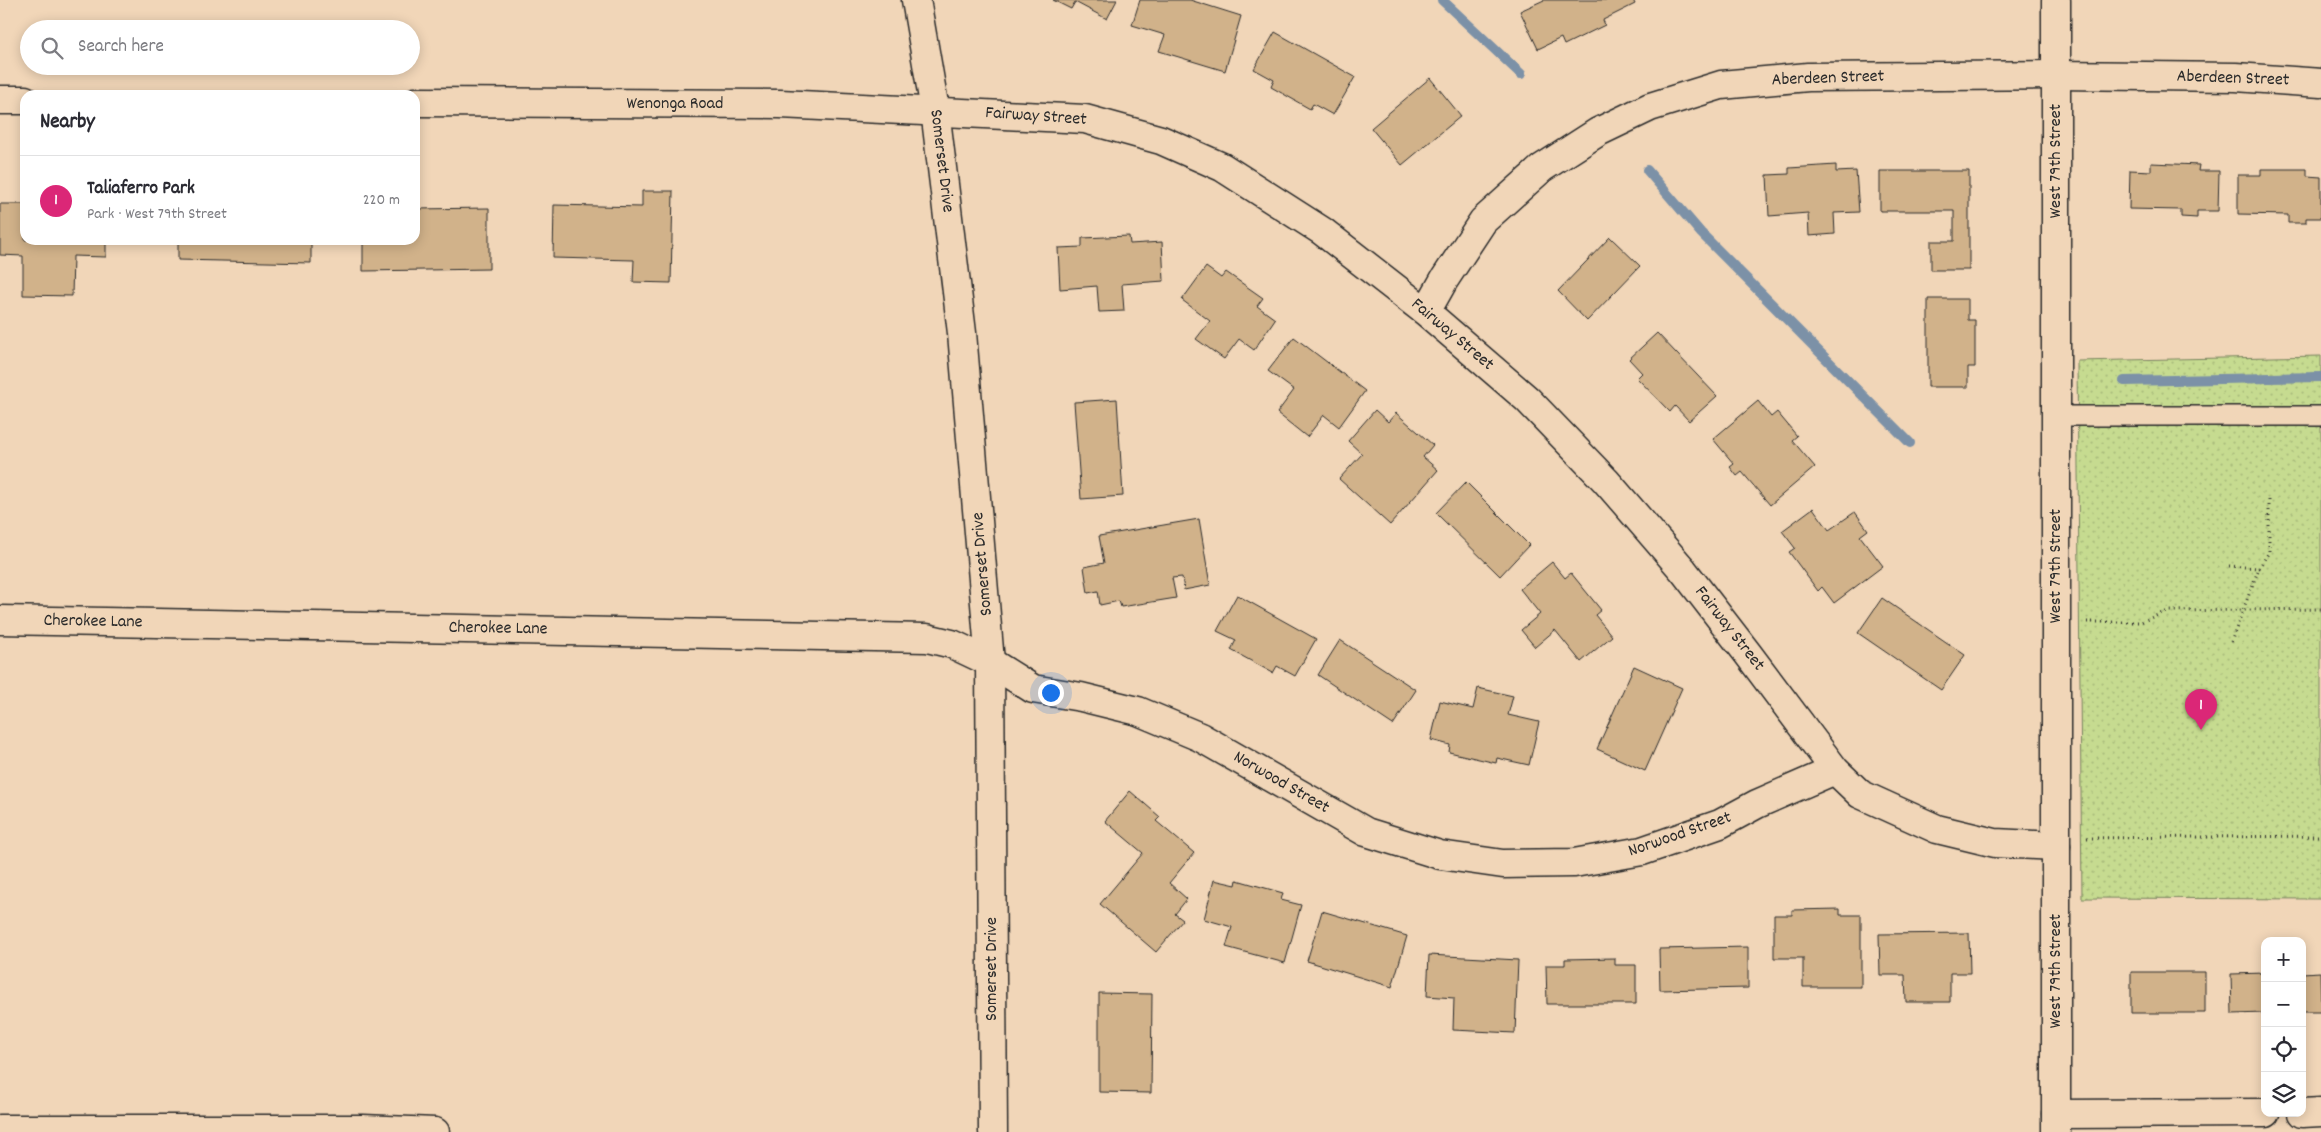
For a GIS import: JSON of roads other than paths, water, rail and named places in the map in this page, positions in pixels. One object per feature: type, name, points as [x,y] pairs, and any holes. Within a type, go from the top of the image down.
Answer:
[{"type":"street","name":"Somerset Drive","points":[[916,0],[934,110],[962,343],[990,662],[993,1132]]},
{"type":"street","name":"West 79th Street","points":[[2056,0],[2056,416],[2069,842],[2056,1123]]},
{"type":"street","name":"Aberdeen Street","points":[[1426,312],[1444,280],[1483,221],[1542,168],[1598,132],[1650,107],[1721,85],[1808,77],[2056,75],[2236,77],[2321,83]]},
{"type":"street","points":[[0,100],[20,100]]},
{"type":"street","name":"Wenonga Road","points":[[420,102],[780,104],[934,110]]},
{"type":"street","name":"Fairway Street","points":[[934,110],[1085,119],[1161,140],[1222,167],[1322,232],[1426,312],[1526,399],[1606,481],[1683,570],[1835,770]]},
{"type":"street","name":"Cherokee Lane","points":[[0,620],[911,637],[927,638],[952,644],[990,662]]},
{"type":"street","name":"Norwood Street","points":[[990,662],[1033,689],[1081,697],[1138,711],[1200,736],[1366,832],[1440,855],[1503,864],[1574,863],[1642,852],[1720,824],[1757,804],[1835,770]]},
{"type":"street","points":[[1835,770],[1860,794],[1937,829],[1995,843],[2069,842]]},
{"type":"street","points":[[2306,1112],[2321,1112]]},
{"type":"street","points":[[2056,1123],[2261,1113]]},
{"type":"street","points":[[0,1129],[353,1129],[435,1132]]},
{"type":"lane","points":[[2056,416],[2321,416]]},
{"type":"waterway","points":[[1442,0],[1521,74]]},
{"type":"waterway","points":[[1647,170],[1701,233],[1910,443]]},
{"type":"waterway","points":[[2124,381],[2321,377]]},
{"type":"place","name":"Taliaferro Park","points":[[2201,730]]}]
